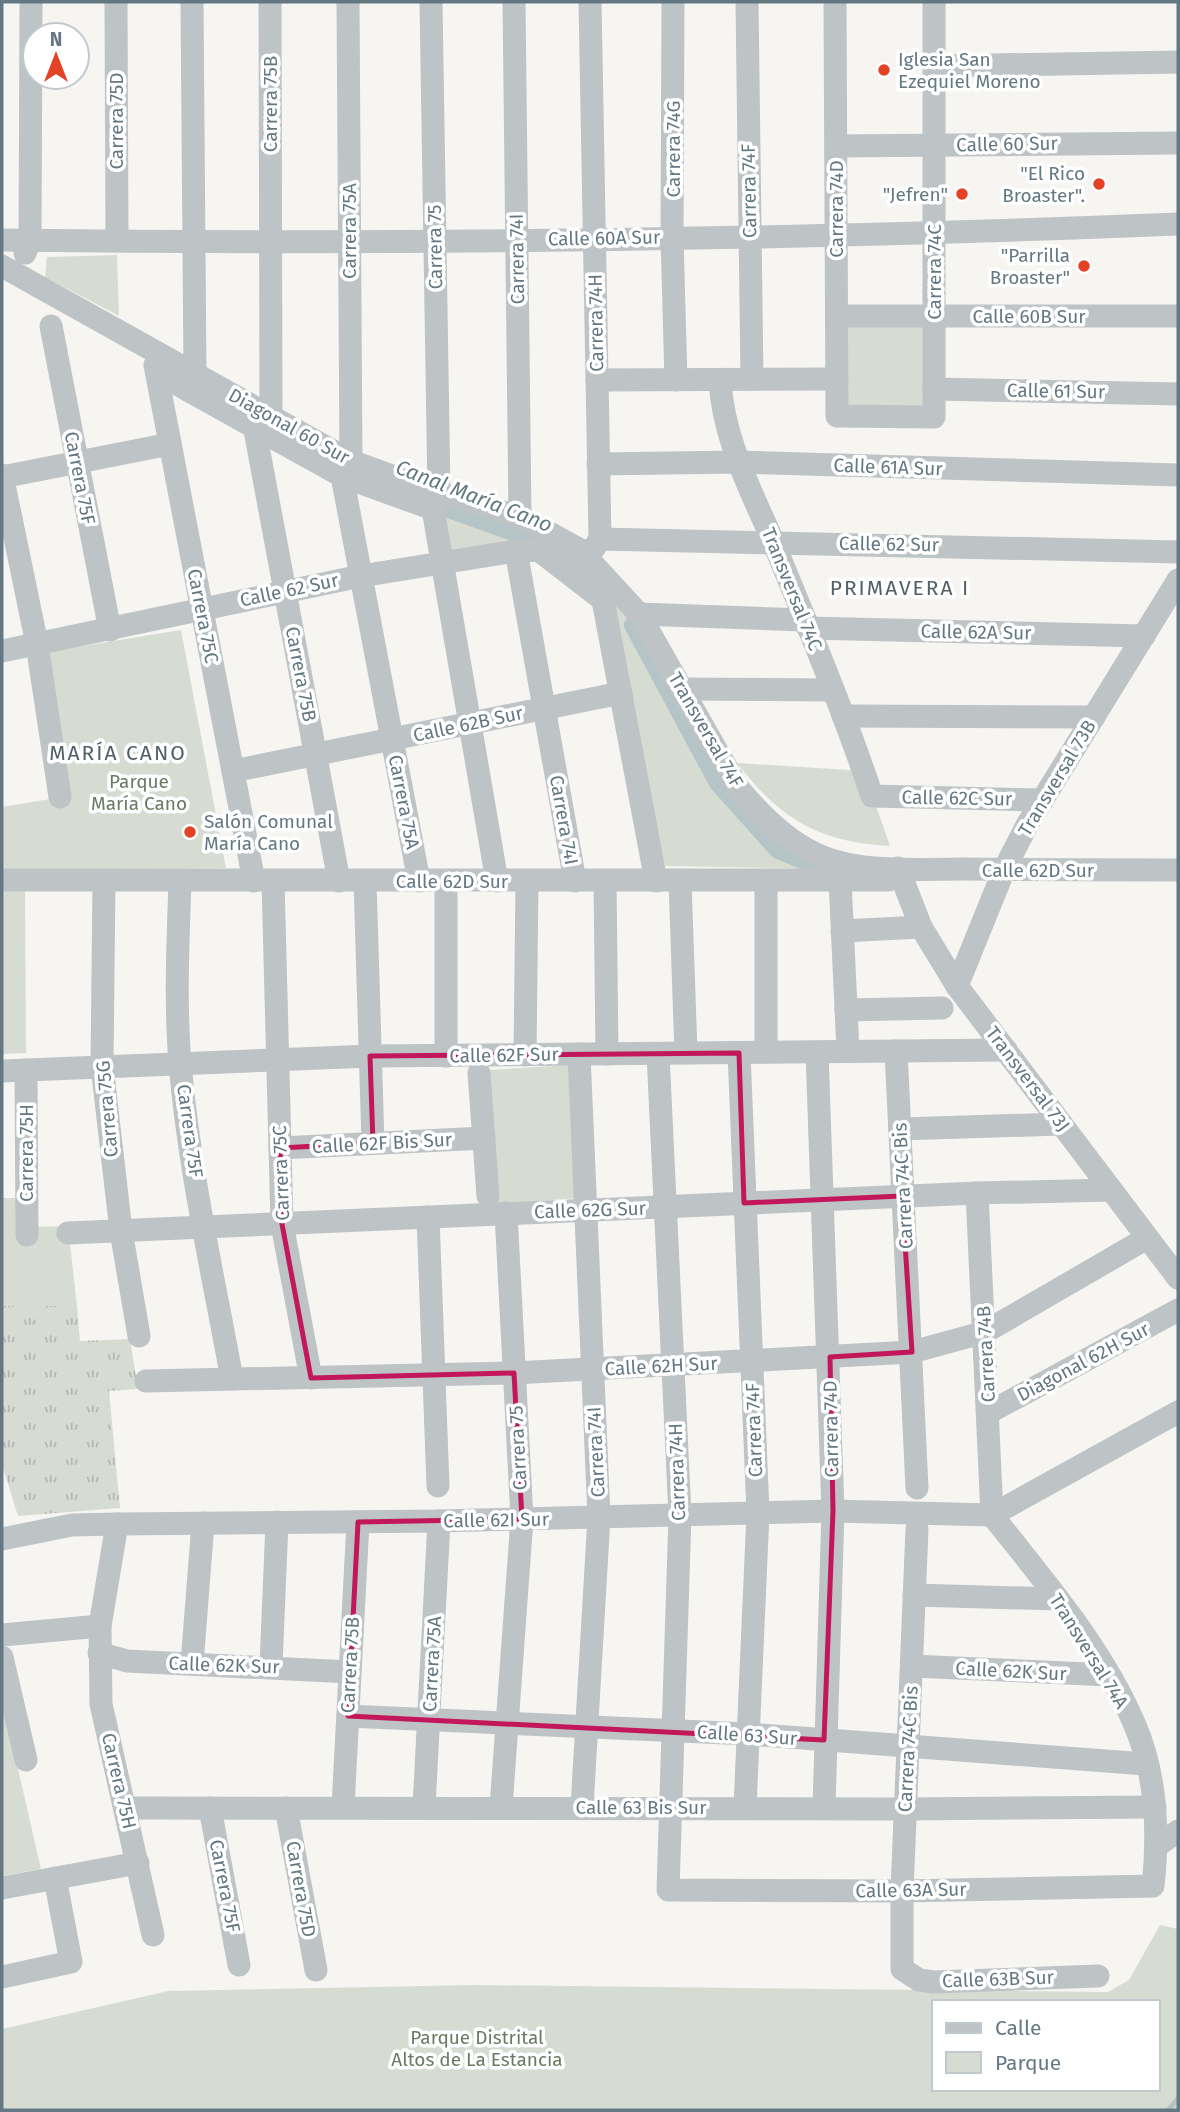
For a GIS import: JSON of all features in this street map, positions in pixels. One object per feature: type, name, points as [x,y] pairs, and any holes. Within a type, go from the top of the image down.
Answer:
[{"type":"street","points":[[24,278],[22,266],[30,241],[31,2]]},
{"type":"street","name":"Carrera 75D","points":[[116,2],[117,240]]},
{"type":"street","points":[[192,2],[195,374]]},
{"type":"street","name":"Carrera 75B","points":[[270,2],[270,240],[262,421],[285,591],[339,881]]},
{"type":"street","name":"Carrera 75A","points":[[348,2],[346,469],[361,576],[419,881]]},
{"type":"street","name":"Carrera 75","points":[[431,2],[436,501],[442,563],[497,881]]},
{"type":"street","name":"Carrera 74I","points":[[514,2],[520,517]]},
{"type":"street","name":"Carrera 74H","points":[[589,548],[598,464],[590,2]]},
{"type":"street","name":"Carrera 74G","points":[[673,2],[672,237],[677,380]]},
{"type":"street","name":"Carrera 74F","points":[[747,2],[752,379]]},
{"type":"street","name":"Carrera 74D","points":[[835,2],[837,416],[934,417]]},
{"type":"street","name":"Carrera 74C","points":[[934,2],[934,417]]},
{"type":"street","points":[[934,66],[1178,62]]},
{"type":"street","name":"Calle 60 Sur","points":[[836,146],[1178,143]]},
{"type":"street","name":"Calle 60A Sur","points":[[2,240],[594,239],[934,234],[1178,224]]},
{"type":"street","name":"Diagonal 60 Sur","points":[[2,266],[195,374],[262,421]]},
{"type":"street","name":"Calle 60B Sur","points":[[837,316],[1178,316]]},
{"type":"street","name":"Carrera 75F","points":[[51,326],[110,630]]},
{"type":"street","name":"Carrera 75C","points":[[152,350],[233,771],[263,881],[277,1060],[282,1224],[311,1378]]},
{"type":"street","name":"Diagonal 60 Sur","points":[[157,373],[262,421],[346,469],[436,501],[520,517],[589,548]]},
{"type":"street","points":[[597,380],[837,379]]},
{"type":"street","name":"Transversal 74C","points":[[720,380],[721,410],[738,462],[807,624],[872,796]]},
{"type":"street","name":"Calle 61 Sur","points":[[934,388],[1178,394]]},
{"type":"street","points":[[60,797],[37,644],[2,476],[170,444]]},
{"type":"street","name":"Calle 61A Sur","points":[[598,464],[738,462],[1178,475]]},
{"type":"street","name":"Calle 62 Sur","points":[[2,651],[361,576],[526,550],[773,541],[1178,552]]},
{"type":"street","name":"Transversal 74F","points":[[589,548],[639,614],[738,788],[757,810],[794,842],[815,854],[900,874]]},
{"type":"street","points":[[526,550],[603,600],[656,881]]},
{"type":"street","name":"Carrera 74I","points":[[526,550],[544,708],[575,881]]},
{"type":"street","name":"Transversal 73B","points":[[957,986],[1004,870],[1042,800],[1178,580]]},
{"type":"street","name":"Calle 62A Sur","points":[[639,614],[807,624],[1144,636]]},
{"type":"street","points":[[681,689],[832,690]]},
{"type":"street","name":"Calle 62B Sur","points":[[233,771],[621,693]]},
{"type":"street","points":[[843,716],[1094,717]]},
{"type":"street","name":"Calle 62C Sur","points":[[872,796],[1042,800]]},
{"type":"street","name":"Calle 62D Sur","points":[[2,880],[766,881],[840,880],[900,874],[1004,870],[1178,870]]},
{"type":"street","name":"Transversal 73J","points":[[900,874],[921,927],[957,986],[1178,1278]]},
{"type":"street","points":[[840,880],[848,1052]]},
{"type":"street","name":"Carrera 75G","points":[[104,881],[102,1066],[121,1231],[139,1336]]},
{"type":"street","name":"Carrera 75F","points":[[180,881],[176,972],[180,1063],[232,1379]]},
{"type":"street","points":[[365,881],[373,1143]]},
{"type":"street","points":[[446,881],[446,1056]]},
{"type":"street","points":[[525,1055],[527,881]]},
{"type":"street","name":"Carrera 74I","points":[[605,881],[607,1054]]},
{"type":"street","points":[[680,881],[686,1053]]},
{"type":"street","points":[[766,881],[766,1052]]},
{"type":"street","points":[[842,931],[921,927]]},
{"type":"street","points":[[846,1010],[943,1008]]},
{"type":"street","name":"Calle 62F Sur","points":[[2,1071],[370,1056],[1006,1050]]},
{"type":"street","name":"Carrera 74C Bis","points":[[896,1051],[917,1488]]},
{"type":"street","name":"Carrera 74D","points":[[817,1052],[830,1357],[833,1511],[824,1807]]},
{"type":"street","name":"Carrera 74F","points":[[739,1053],[758,1513],[745,1807]]},
{"type":"street","name":"Carrera 74I","points":[[579,1054],[599,1517],[582,1807]]},
{"type":"street","name":"Carrera 74H","points":[[658,1054],[680,1515],[668,1807],[668,1890]]},
{"type":"street","name":"Carrera 75H","points":[[26,1070],[27,1235]]},
{"type":"street","points":[[479,1073],[488,1196]]},
{"type":"street","points":[[900,1129],[1061,1124]]},
{"type":"street","name":"Calle 62F Bis Sur","points":[[280,1148],[484,1138]]},
{"type":"street","name":"Calle 62G Sur","points":[[68,1233],[822,1199],[1111,1190]]},
{"type":"street","name":"Carrera 74B","points":[[977,1193],[992,1515]]},
{"type":"street","name":"Carrera 75","points":[[501,1807],[522,1519],[506,1213]]},
{"type":"street","points":[[428,1217],[438,1486]]},
{"type":"street","name":"Calle 62H Sur","points":[[146,1381],[514,1373],[912,1352],[985,1332],[1147,1238]]},
{"type":"street","name":"Diagonal 62H Sur","points":[[988,1413],[1178,1310]]},
{"type":"street","points":[[992,1515],[1178,1412]]},
{"type":"street","name":"Calle 62I Sur","points":[[2,1539],[72,1525],[439,1521],[833,1511],[992,1515]]},
{"type":"street","name":"Transversal 74A","points":[[992,1515],[1059,1599],[1109,1675],[1135,1724],[1155,1807],[1157,1846],[1153,1886]]},
{"type":"street","name":"Carrera 75A","points":[[424,1807],[439,1521]]},
{"type":"street","points":[[271,1666],[278,1522]]},
{"type":"street","name":"Carrera 75B","points":[[343,1807],[358,1522]]},
{"type":"street","points":[[192,1664],[203,1523]]},
{"type":"street","points":[[2,1635],[100,1626],[117,1524]]},
{"type":"street","name":"Carrera 74C Bis","points":[[902,1969],[902,1891],[917,1529]]},
{"type":"street","points":[[914,1595],[1059,1599]]},
{"type":"street","name":"Carrera 75H","points":[[100,1626],[101,1704],[153,1935]]},
{"type":"street","name":"Calle 62K Sur","points":[[99,1653],[127,1661],[271,1666],[350,1672]]},
{"type":"street","points":[[2,1657],[26,1759]]},
{"type":"street","name":"Calle 62K Sur","points":[[912,1666],[1109,1675]]},
{"type":"street","name":"Calle 63 Sur","points":[[348,1717],[748,1734],[1146,1764]]},
{"type":"street","name":"Calle 63 Bis Sur","points":[[126,1808],[824,1807],[905,1810],[1155,1807]]},
{"type":"street","name":"Carrera 75F","points":[[210,1808],[239,1965]]},
{"type":"street","name":"Carrera 75D","points":[[286,1808],[316,1970]]},
{"type":"street","points":[[1157,1846],[1178,1831]]},
{"type":"street","points":[[2,1888],[138,1863]]},
{"type":"street","points":[[2,1977],[71,1962],[55,1878]]},
{"type":"street","name":"Calle 63A Sur","points":[[668,1890],[902,1891],[1153,1886]]},
{"type":"street","name":"Calle 63B Sur","points":[[902,1969],[919,1980],[934,1982],[1098,1976]]},
{"type":"highlighted area","points":[[739,1053],[744,1203],[902,1196],[912,1352],[830,1357],[833,1511],[824,1740],[348,1716],[358,1522],[522,1519],[514,1373],[311,1378],[282,1224],[280,1148],[373,1143],[370,1056]]},
{"type":"green space","points":[[117,255],[119,316],[45,277],[47,257]]},
{"type":"green space","points":[[846,324],[925,325],[924,410],[845,409]]},
{"type":"green space","points":[[439,505],[538,541],[448,555]]},
{"type":"green space","points":[[606,584],[632,624],[718,783],[778,850],[824,869],[665,866]]},
{"type":"green space","name":"Parque María Cano","points":[[181,630],[226,868],[2,870],[2,807],[68,796],[45,652]]},
{"type":"green space","points":[[737,763],[864,771],[890,846],[842,839],[803,824],[769,799]]},
{"type":"green space","points":[[2,891],[25,891],[26,1053],[2,1054]]},
{"type":"green space","points":[[570,1065],[578,1198],[497,1204],[489,1070]]},
{"type":"green space","points":[[2,1198],[27,1198],[27,1227],[68,1226],[77,1306],[2,1306]]},
{"type":"green space","points":[[2,1306],[77,1306],[80,1341],[130,1339],[138,1389],[109,1391],[120,1508],[18,1516],[2,1465]]},
{"type":"green space","points":[[4,1708],[41,1869],[2,1876],[2,1709]]},
{"type":"green space","name":"Parque Distrital Altos de La Estancia","points":[[1160,1925],[1178,1929],[1178,2110],[2,2110],[2,2029],[168,1991],[476,1985],[1108,1992],[1129,1980]]},
{"type":"waterway","name":"Canal María Cano","points":[[423,500],[538,541],[601,580]]},
{"type":"waterway","name":"Canal María Cano","points":[[633,625],[718,783],[778,850],[824,869]]},
{"type":"waterway","points":[[1168,2110],[1178,2099]]},
{"type":"place","name":"Iglesia San Ezequiel Moreno","points":[[884,70]]},
{"type":"place","name":"\"El Rico Broaster\".","points":[[1099,184]]},
{"type":"place","name":"\"Jefren\"","points":[[962,194]]},
{"type":"place","name":"\"Parrilla Broaster\"","points":[[1084,266]]},
{"type":"place","name":"Salón Comunal María Cano","points":[[190,832]]},
{"type":"district","name":"PRIMAVERA I","points":[[900,588]]},
{"type":"district","name":"MARÍA CANO","points":[[118,753]]}]
